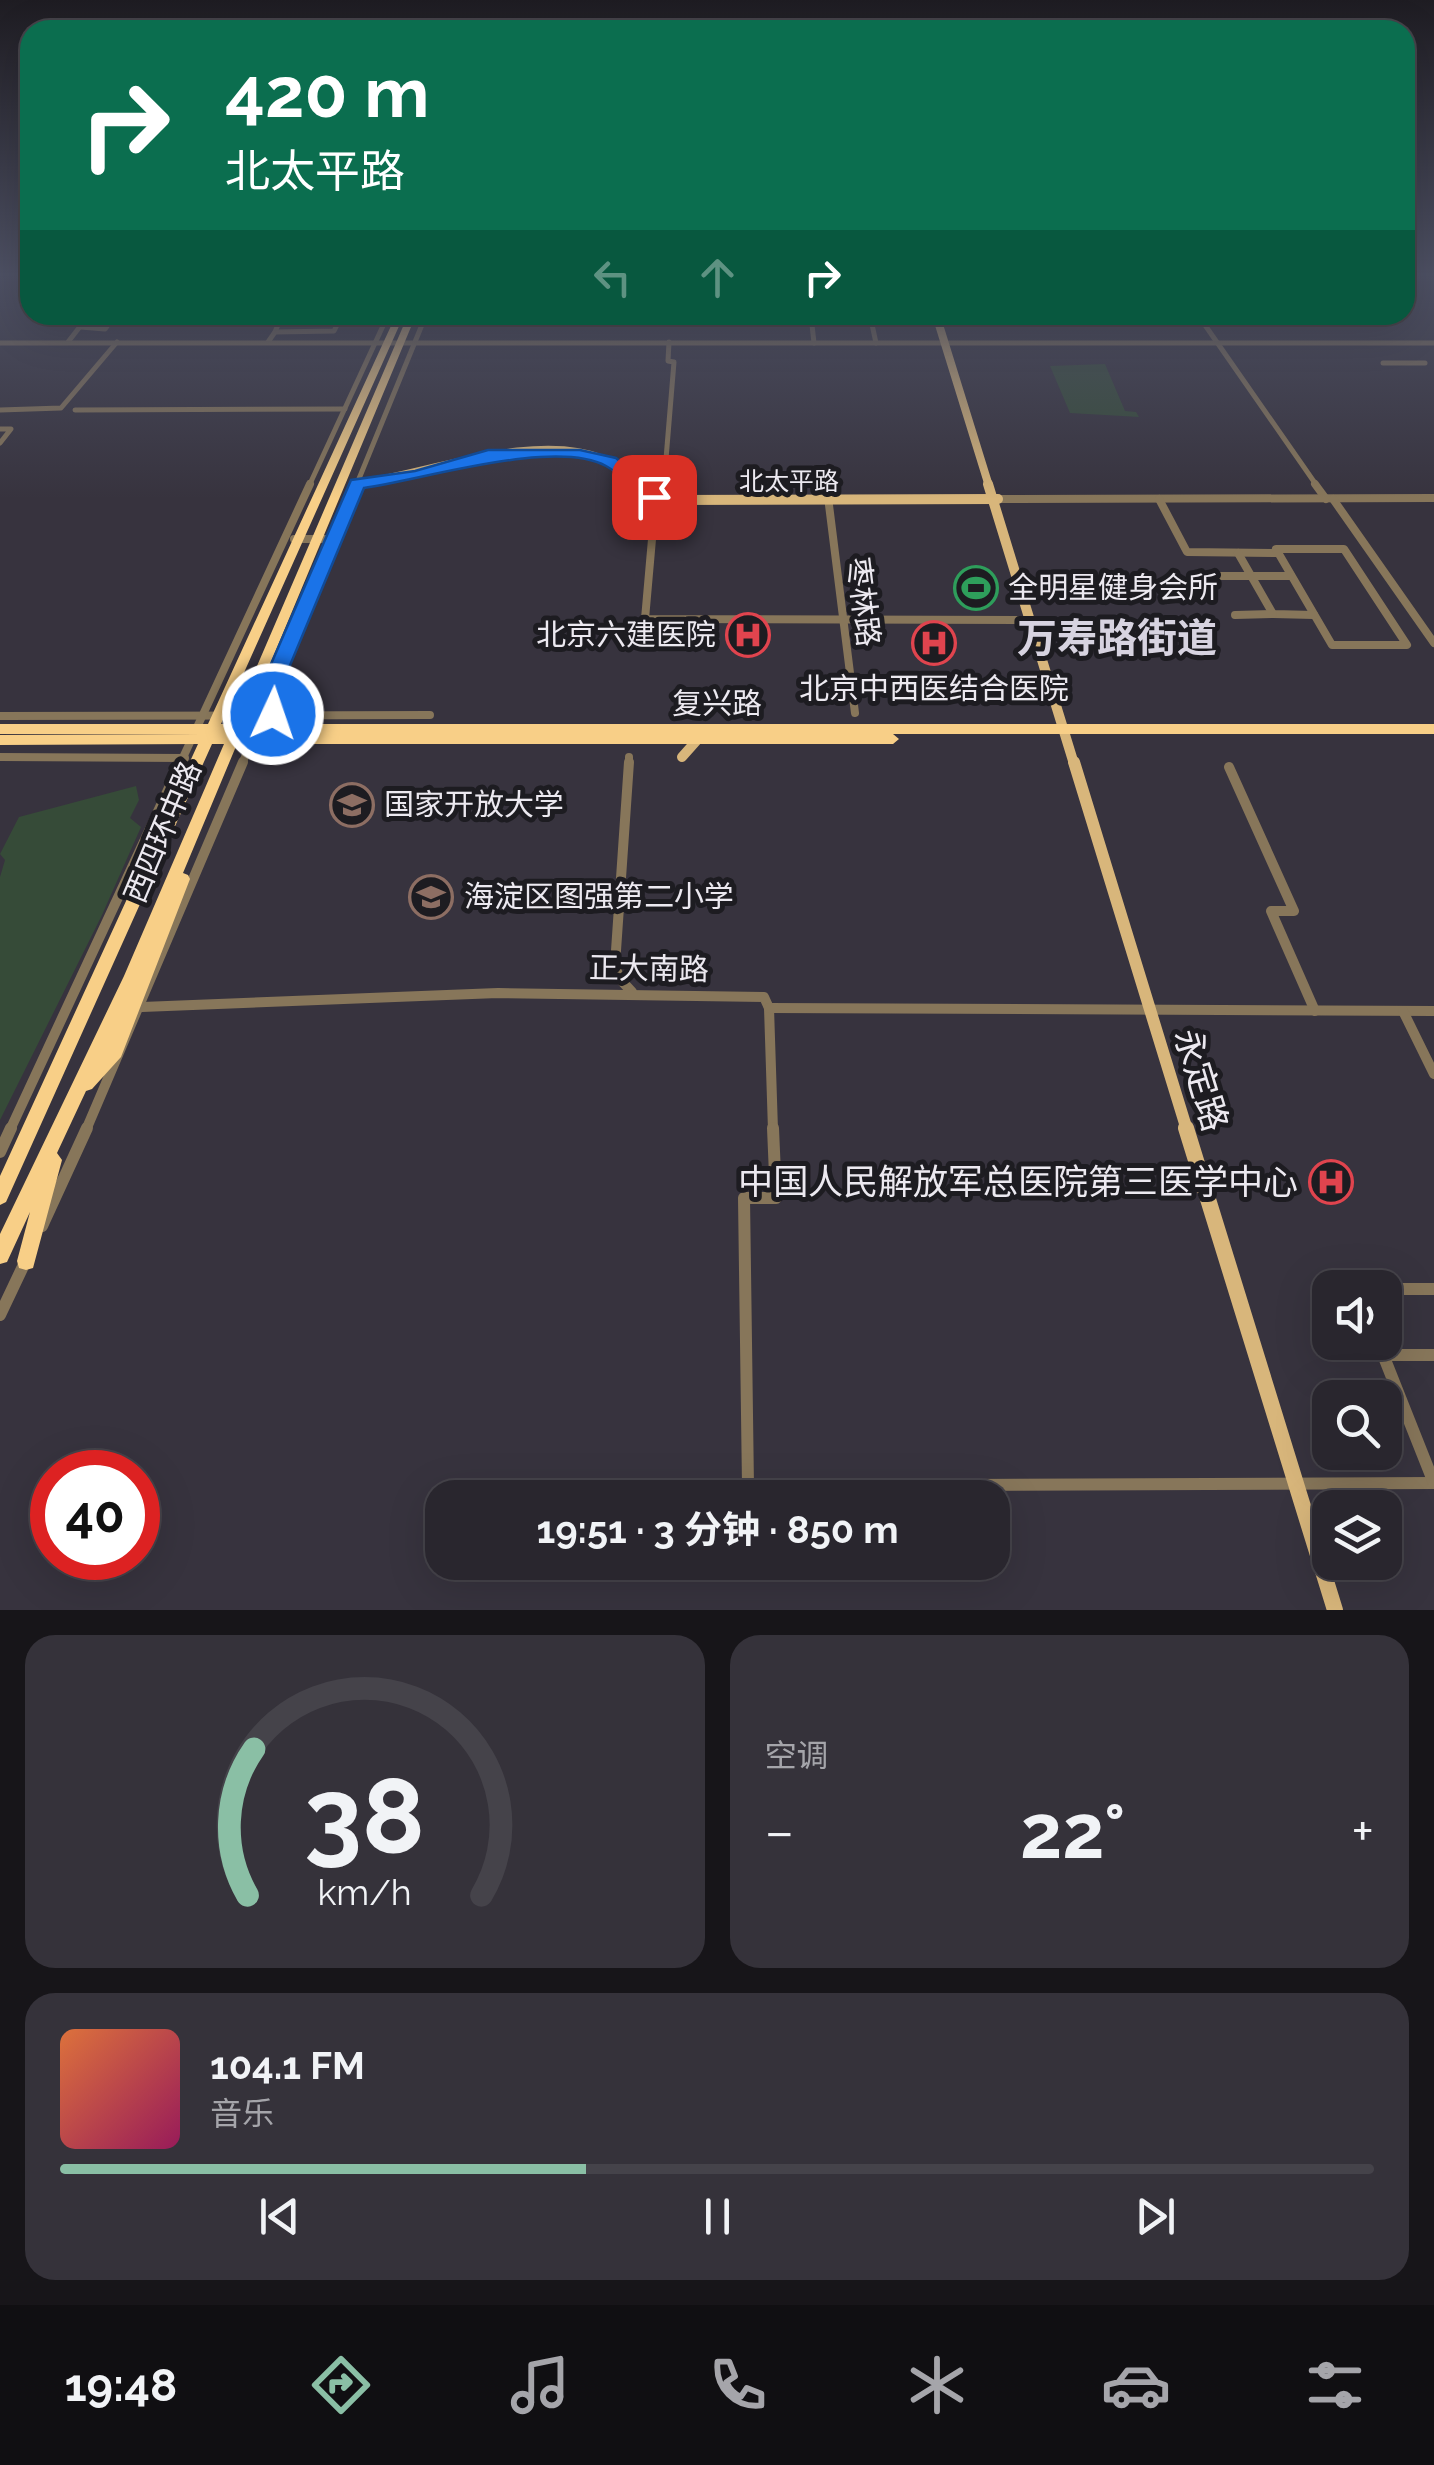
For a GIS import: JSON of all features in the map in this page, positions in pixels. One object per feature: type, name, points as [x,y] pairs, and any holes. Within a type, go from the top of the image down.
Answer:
[{"type":"highway","name":"西四环中路","points":[[0,1196],[391,349]]},
{"type":"highway","name":"西四环中路","points":[[0,1255],[132,976],[392,349]]},
{"type":"highway","name":"复兴路","points":[[247,736],[428,722],[1434,738]]},
{"type":"highway","name":"复兴路","points":[[0,729],[247,736],[698,739],[1434,729]]},
{"type":"highway","name":"复兴路","points":[[0,740],[195,734]]},
{"type":"highway","points":[[79,1090],[115,1052],[208,810],[247,736]]},
{"type":"highway","points":[[160,810],[208,810]]},
{"type":"highway","points":[[26,1261],[62,1126]]},
{"type":"highway","points":[[0,1178],[34,1129]]},
{"type":"main road","name":"永定路","points":[[950,349],[1068,732],[1148,1011],[1335,1610]]},
{"type":"main road","name":"北太平路","points":[[357,483],[417,476],[488,455],[560,454],[605,459],[638,486],[676,500],[994,499]]},
{"type":"main road","points":[[682,757],[698,739]]},
{"type":"street","points":[[0,410],[61,408],[112,349]]},
{"type":"street","name":"西四环中路","points":[[0,1152],[371,349]]},
{"type":"street","name":"西四环中路","points":[[0,1314],[142,1007],[247,736],[412,349]]},
{"type":"street","points":[[669,349],[668,361],[674,362],[665,470],[638,486],[655,505],[645,618],[1033,620]]},
{"type":"street","points":[[1223,349],[1434,643]]},
{"type":"street","points":[[1383,363],[1425,364],[1412,349]]},
{"type":"street","points":[[370,352],[411,352]]},
{"type":"street","points":[[75,410],[345,409]]},
{"type":"street","points":[[0,429],[11,429],[0,442]]},
{"type":"street","points":[[327,449],[371,449]]},
{"type":"street","points":[[310,485],[357,483]]},
{"type":"street","points":[[305,497],[351,497]]},
{"type":"street","name":"北太平路","points":[[994,499],[1434,498]]},
{"type":"street","name":"枣林路","points":[[828,499],[855,713]]},
{"type":"street","points":[[1160,499],[1187,552],[1277,553]]},
{"type":"street","points":[[301,507],[347,506]]},
{"type":"street","points":[[286,539],[334,539]]},
{"type":"street","points":[[1276,549],[1344,549],[1407,645],[1332,645],[1277,553],[1276,549]]},
{"type":"street","points":[[1238,553],[1272,614]]},
{"type":"street","points":[[1206,576],[1291,576]]},
{"type":"street","points":[[1235,615],[1314,615]]},
{"type":"street","points":[[0,716],[204,712]]},
{"type":"street","name":"复兴路","points":[[204,712],[428,722]]},
{"type":"street","points":[[629,757],[615,965],[619,978],[632,992]]},
{"type":"street","points":[[0,758],[185,758]]},
{"type":"street","points":[[1229,767],[1294,910],[1271,911],[1315,1011]]},
{"type":"street","name":"正大南路","points":[[142,1007],[269,1007],[462,994],[632,992],[764,997],[770,1008],[1148,1011]]},
{"type":"street","points":[[770,1008],[776,1198],[744,1198],[748,1486],[1434,1483],[1384,1360]]},
{"type":"street","points":[[1148,1011],[1434,1011]]},
{"type":"street","points":[[1402,1011],[1430,1057],[1434,1074]]},
{"type":"street","points":[[1402,1289],[1434,1289]]},
{"type":"street","points":[[1402,1351],[1434,1355]]},
{"type":"green space","points":[[1105,364],[1125,411],[1136,412],[1139,417],[1070,413],[1050,366]]},
{"type":"green space","points":[[136,786],[139,800],[130,818],[141,827],[102,915],[0,1120],[0,877],[5,860],[0,854],[19,817]]},
{"type":"place","name":"全明星健身会所","points":[[976,588]]},
{"type":"place","name":"北京六建医院","points":[[748,635]]},
{"type":"place","name":"北京中西医结合医院","points":[[934,643]]},
{"type":"place","name":"国家开放大学","points":[[352,805]]},
{"type":"place","name":"海淀区图强第二小学","points":[[431,897]]},
{"type":"place","name":"中国人民解放军总医院第三医学中心","points":[[1331,1182]]},
{"type":"district","name":"万寿路街道","points":[[1117,638]]},
{"type":"route","points":[[273,714],[260,712],[357,484],[417,476],[488,455],[580,454],[597,456],[617,466],[637,487],[654,497]]}]
